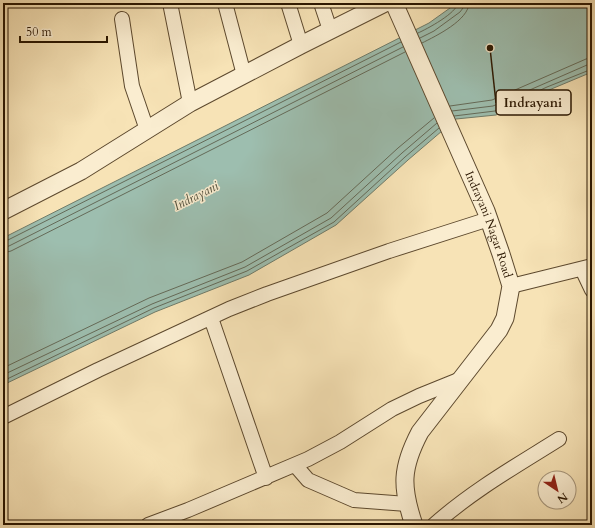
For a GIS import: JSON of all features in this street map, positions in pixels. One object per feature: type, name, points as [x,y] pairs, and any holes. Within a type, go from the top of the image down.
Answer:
[{"type":"street","points":[[170,3],[190,103]]},
{"type":"street","points":[[225,3],[244,75]]},
{"type":"street","points":[[288,3],[301,44]]},
{"type":"street","points":[[321,3],[330,30]]},
{"type":"street","points":[[3,212],[81,171],[190,103],[301,44],[330,30],[388,6]]},
{"type":"street","name":"Indrayani Nagar Road","points":[[388,6],[487,215],[511,286],[505,318],[499,330],[420,432],[412,447],[405,470],[404,484],[407,504],[414,525]]},
{"type":"street","points":[[122,19],[132,86],[147,130]]},
{"type":"street","points":[[3,417],[98,370],[267,294],[487,215]]},
{"type":"street","points":[[511,286],[587,268],[592,290]]},
{"type":"street","points":[[211,318],[266,478]]},
{"type":"street","points":[[151,524],[295,465],[340,442],[392,409],[461,379]]},
{"type":"street","points":[[434,525],[474,492],[560,439]]},
{"type":"street","points":[[295,465],[308,480],[354,500],[407,504]]},
{"type":"water","points":[[457,3],[592,3],[592,72],[496,115],[456,119],[336,225],[249,275],[155,312],[3,385],[3,238],[429,23]]},
{"type":"place","name":"Indrayani","points":[[490,48]]}]
